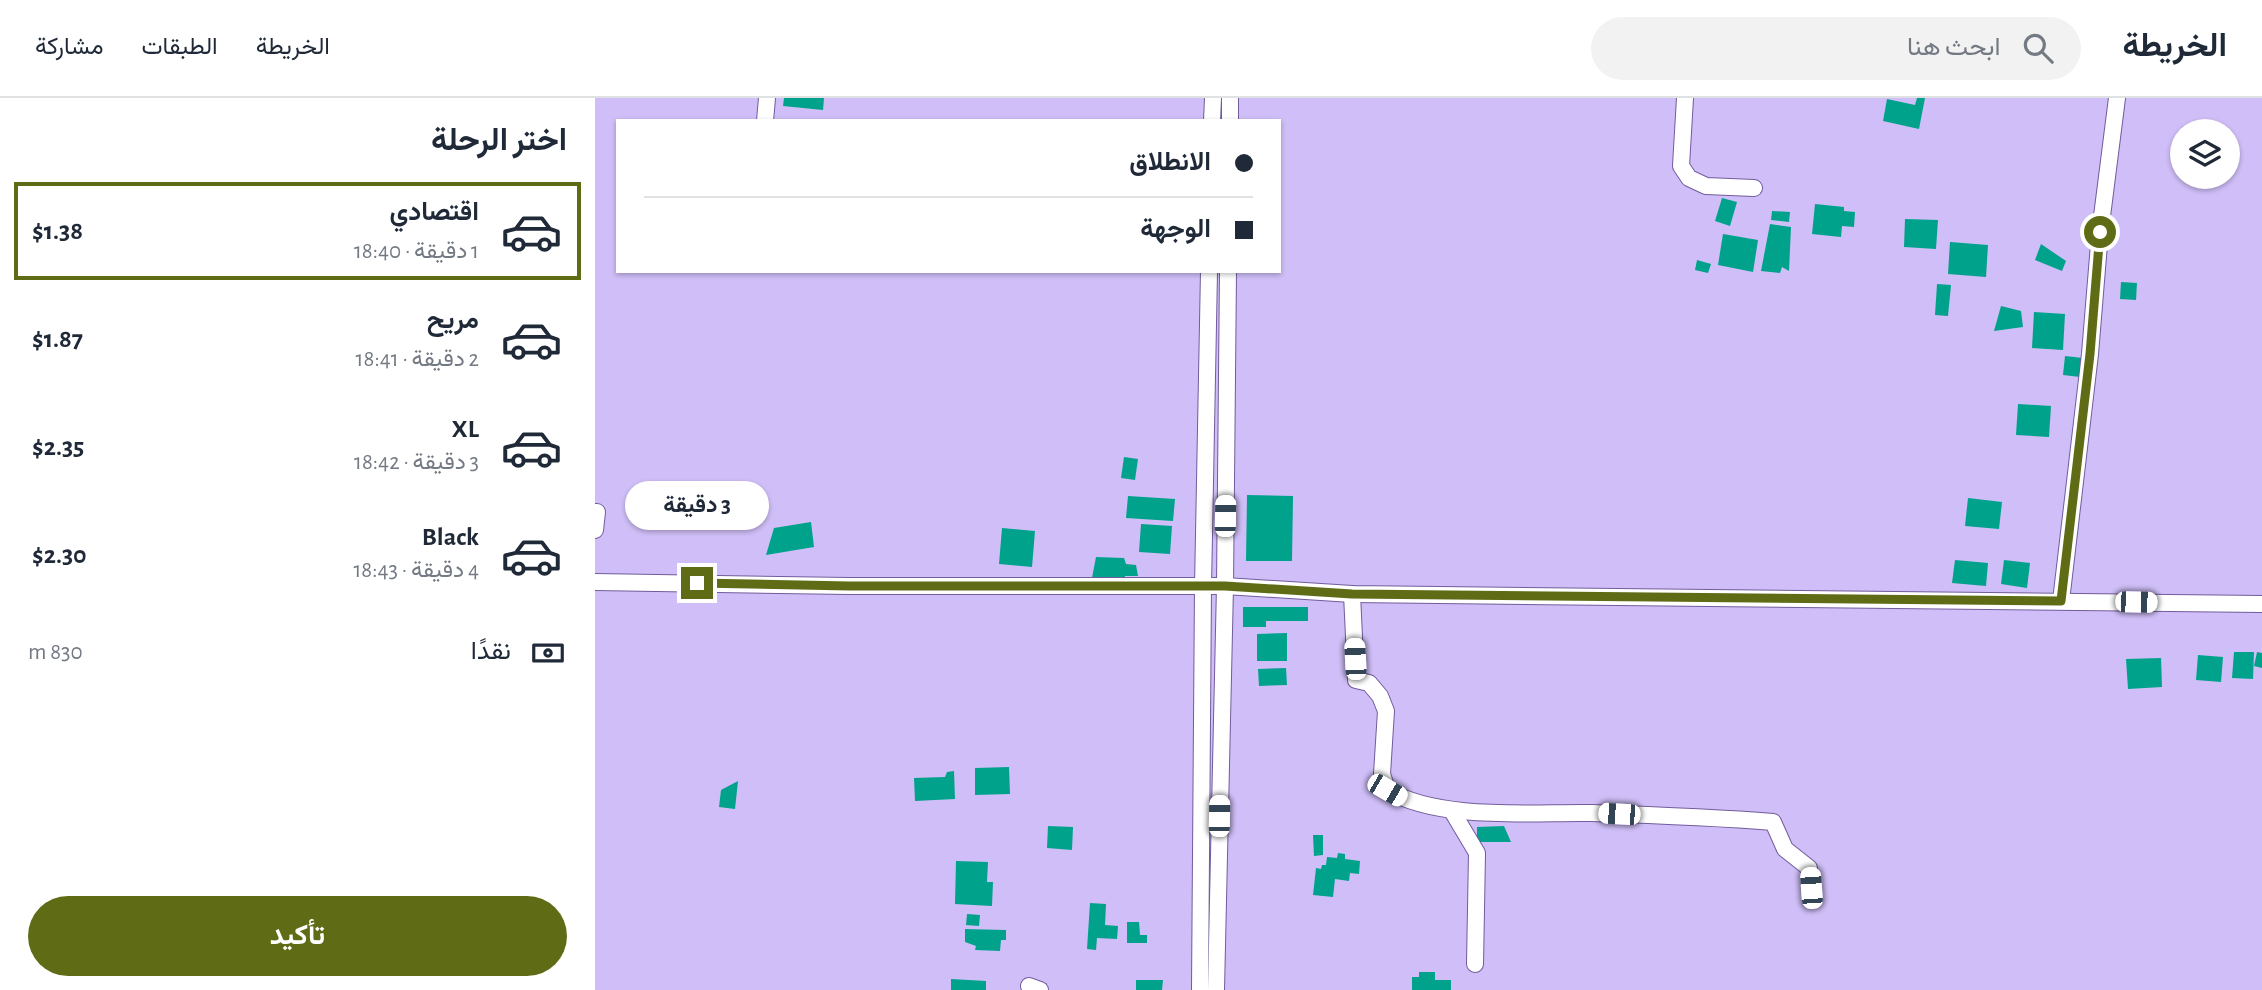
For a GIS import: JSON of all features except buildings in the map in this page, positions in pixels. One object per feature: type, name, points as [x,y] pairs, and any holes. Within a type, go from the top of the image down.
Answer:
[{"type":"street","points":[[765,119],[767,98]]},
{"type":"street","points":[[1212,119],[1213,98]]},
{"type":"street","points":[[1230,98],[1230,119]]},
{"type":"street","points":[[1685,98],[1681,166],[1689,178],[1706,186],[1754,188]]},
{"type":"street","points":[[2061,601],[2117,98]]},
{"type":"street","points":[[1200,990],[1209,273]]},
{"type":"street","points":[[1216,990],[1225,586],[1228,273]]},
{"type":"street","points":[[1206,447],[1226,446]]},
{"type":"street","points":[[595,512],[595,530]]},
{"type":"street","points":[[595,582],[849,586],[1225,586],[1352,594],[2262,604]]},
{"type":"street","points":[[1352,594],[1356,680],[1369,682],[1380,696],[1386,711],[1381,774],[1387,790],[1404,800],[1451,811],[1595,813],[1773,822],[1785,849],[1809,868],[1811,888]]},
{"type":"street","points":[[1202,766],[1220,768]]},
{"type":"street","points":[[1451,811],[1477,853],[1475,964]]},
{"type":"route","points":[[697,583],[849,586],[1225,586],[1352,594],[2061,601],[2090,354],[2100,232]]}]
